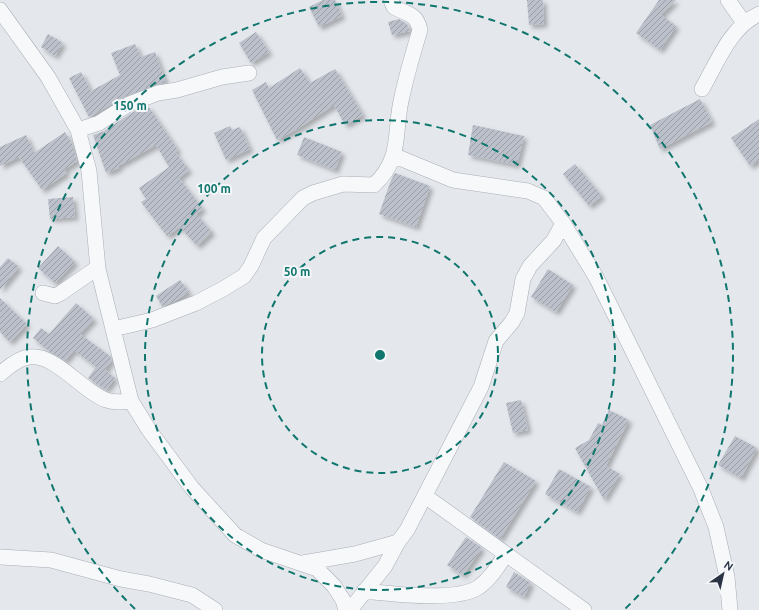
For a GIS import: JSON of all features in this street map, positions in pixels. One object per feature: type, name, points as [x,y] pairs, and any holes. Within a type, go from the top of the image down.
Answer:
[{"type":"street","points":[[113,329],[152,320],[196,303],[244,276],[251,266],[264,238],[302,198],[343,184],[374,186],[383,177],[395,156],[401,102],[420,30],[418,21],[412,15],[394,7],[391,0]]},
{"type":"street","points":[[728,0],[744,23]]},
{"type":"street","points":[[0,10],[48,77],[78,130],[89,171],[97,268],[131,401],[148,430],[192,488],[235,535],[260,550],[303,563],[317,569],[334,586],[343,600],[346,610]]},
{"type":"street","points":[[702,89],[727,45],[744,23],[759,14]]},
{"type":"street","points":[[78,130],[99,123],[129,104],[158,93],[177,90],[222,77],[249,73]]},
{"type":"street","points":[[395,156],[453,180],[528,191],[544,198],[563,223],[596,277],[701,489],[716,527],[726,577],[730,610]]},
{"type":"street","points":[[350,610],[385,566],[398,542],[407,530],[481,387],[496,341],[517,312],[523,279],[530,266],[554,240],[563,223]]},
{"type":"street","points":[[43,293],[55,296],[97,268]]},
{"type":"street","points":[[0,374],[21,360],[28,357],[37,356],[53,363],[104,399],[115,402],[131,401]]},
{"type":"street","points":[[425,496],[584,610]]},
{"type":"street","points":[[303,563],[356,554],[398,542]]},
{"type":"street","points":[[364,591],[405,596],[441,595],[463,592],[478,588],[489,579],[506,554]]},
{"type":"street","points":[[0,557],[51,560],[121,579],[149,584],[192,595],[215,610]]},
{"type":"building","points":[[323,0],[335,0],[342,16],[319,27],[309,7]]},
{"type":"building","points":[[527,0],[543,0],[544,24],[529,25]]},
{"type":"building","points":[[659,0],[676,0],[661,15],[676,26],[660,50],[636,33]]},
{"type":"building","points":[[399,19],[407,24],[410,31],[392,35],[388,22]]},
{"type":"building","points":[[256,32],[269,52],[251,63],[239,43]]},
{"type":"building","points":[[48,34],[63,43],[55,56],[41,47]]},
{"type":"building","points":[[135,44],[141,57],[155,52],[166,83],[155,85],[126,96],[89,117],[69,78],[81,72],[91,91],[120,75],[111,53]]},
{"type":"building","points":[[300,68],[310,83],[335,69],[363,115],[345,125],[334,105],[277,140],[252,90],[266,82],[269,88]]},
{"type":"building","points":[[700,99],[712,122],[660,149],[650,125]]},
{"type":"building","points":[[148,106],[178,150],[175,152],[189,170],[179,178],[203,209],[196,214],[212,232],[197,246],[180,227],[167,236],[141,202],[146,199],[139,188],[169,167],[156,145],[118,166],[119,168],[106,173],[93,135],[104,131],[133,112]]},
{"type":"building","points":[[759,119],[759,160],[750,166],[731,138]]},
{"type":"building","points":[[473,125],[524,136],[517,165],[468,155]]},
{"type":"building","points":[[230,126],[232,130],[240,127],[250,149],[226,160],[214,133]]},
{"type":"building","points":[[65,132],[72,144],[77,161],[64,170],[67,173],[42,190],[19,157],[0,166],[0,147],[26,135],[34,153]]},
{"type":"building","points":[[304,137],[342,152],[335,170],[297,155]]},
{"type":"building","points":[[575,164],[602,196],[589,206],[563,174]]},
{"type":"building","points":[[395,173],[430,186],[416,227],[379,214]]},
{"type":"building","points":[[73,197],[75,217],[50,219],[48,199]]},
{"type":"building","points":[[58,246],[75,262],[55,283],[38,268]]},
{"type":"building","points":[[8,258],[19,267],[0,290],[0,267]]},
{"type":"building","points":[[548,269],[573,285],[556,312],[531,297]]},
{"type":"building","points":[[180,280],[189,292],[173,302],[162,306],[156,296]]},
{"type":"building","points":[[0,298],[27,324],[10,342],[0,332]]},
{"type":"building","points":[[76,303],[94,319],[80,334],[110,356],[112,360],[105,370],[115,378],[106,390],[88,378],[96,367],[74,350],[65,361],[50,352],[33,338],[41,328],[49,334]]},
{"type":"building","points":[[521,400],[528,430],[513,433],[506,403]]},
{"type":"building","points":[[609,410],[629,420],[606,466],[620,474],[604,500],[575,448],[589,440],[598,423],[602,425]]},
{"type":"building","points":[[735,436],[757,448],[741,478],[718,465]]},
{"type":"building","points":[[504,462],[536,481],[500,539],[470,517]]},
{"type":"building","points":[[559,469],[591,487],[577,512],[545,494]]},
{"type":"building","points":[[466,537],[482,548],[463,575],[447,565]]},
{"type":"building","points":[[514,572],[531,583],[524,597],[506,587]]}]
